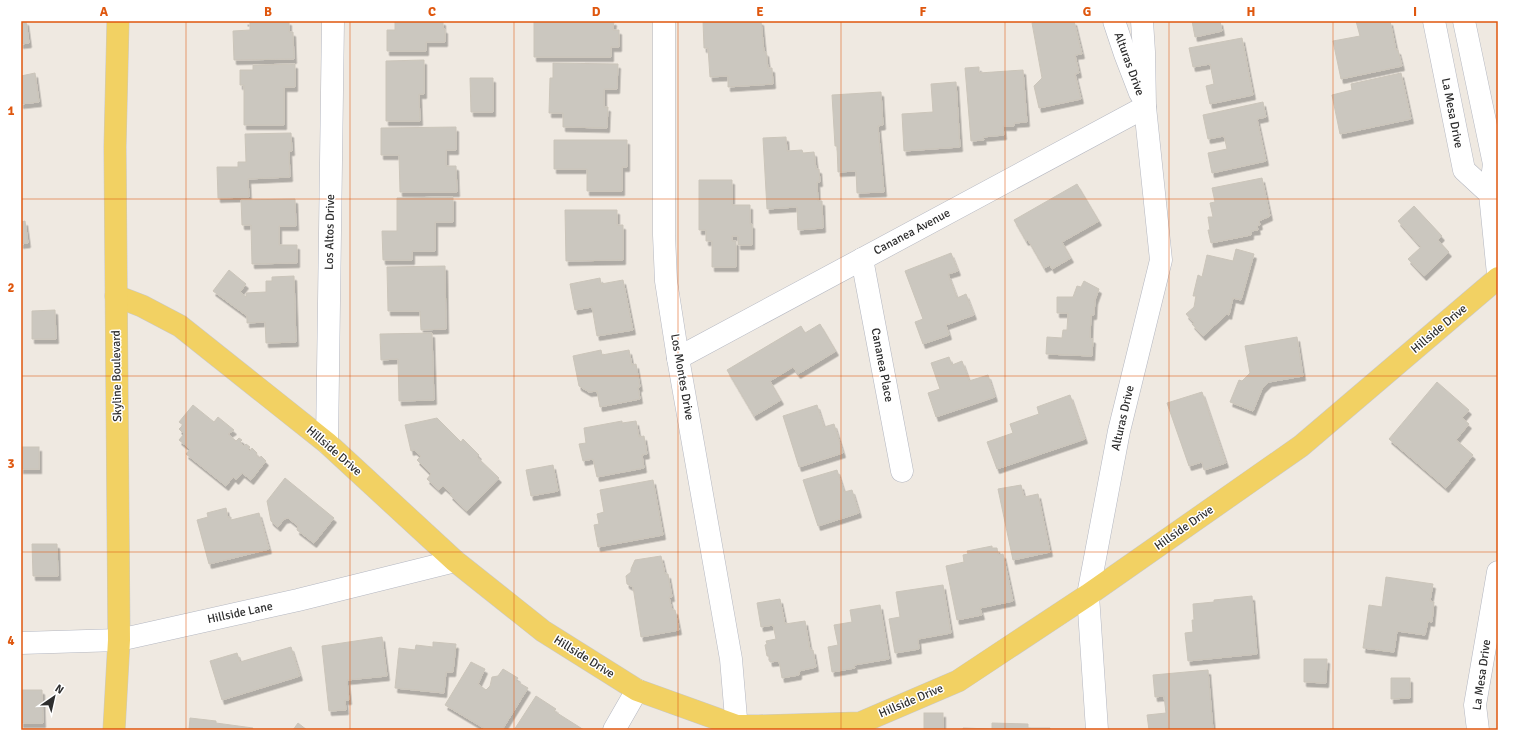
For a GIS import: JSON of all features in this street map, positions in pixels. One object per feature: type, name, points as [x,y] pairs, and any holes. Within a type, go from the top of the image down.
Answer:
[{"type":"main road","name":"Skyline Boulevard","points":[[114,730],[119,640],[115,147],[118,21]]},
{"type":"main road","name":"Hillside Drive","points":[[116,296],[142,306],[180,326],[328,443],[455,561],[542,631],[637,690],[737,728],[860,723],[958,681],[1088,595],[1301,446],[1498,278]]},
{"type":"street","name":"Los Altos Drive","points":[[328,443],[333,21]]},
{"type":"street","name":"Los Montes Drive","points":[[664,21],[664,235],[666,281],[678,358],[731,659],[737,728]]},
{"type":"street","name":"Alturas Drive","points":[[1114,21],[1145,107]]},
{"type":"street","name":"Alturas Drive","points":[[1097,730],[1088,595],[1119,431],[1161,260],[1145,107],[1142,21]]},
{"type":"street","name":"La Mesa Drive","points":[[1434,21],[1464,170],[1490,194]]},
{"type":"street","points":[[1464,21],[1494,164],[1490,194],[1498,274]]},
{"type":"street","name":"Cananea Avenue","points":[[678,358],[1145,107]]},
{"type":"street","name":"Cananea Place","points":[[862,259],[902,471]]},
{"type":"street","name":"Hillside Lane","points":[[21,643],[119,640],[298,600],[455,561]]},
{"type":"street","name":"La Mesa Drive","points":[[1478,730],[1475,705],[1498,572]]},
{"type":"street","points":[[614,730],[637,690]]},
{"type":"building","points":[[21,21],[26,21],[29,43],[21,44]]},
{"type":"building","points":[[245,21],[289,21],[289,32],[293,32],[294,59],[234,60],[233,31],[250,30],[250,22]]},
{"type":"building","points":[[395,21],[443,21],[443,29],[445,29],[445,42],[426,42],[426,51],[387,51],[387,30],[395,30]]},
{"type":"building","points":[[534,21],[614,21],[613,30],[619,30],[619,47],[611,47],[611,57],[534,57]]},
{"type":"building","points":[[703,21],[761,21],[764,52],[766,52],[768,68],[772,68],[773,84],[728,87],[728,76],[710,77],[708,48],[704,48]]},
{"type":"building","points":[[1043,21],[1074,21],[1082,54],[1075,55],[1079,73],[1075,74],[1081,99],[1039,108],[1034,86],[1042,78],[1032,23]]},
{"type":"building","points":[[1192,21],[1220,21],[1222,31],[1195,37]]},
{"type":"building","points":[[1356,21],[1390,21],[1396,50],[1398,50],[1402,66],[1341,79],[1333,41],[1360,36]]},
{"type":"building","points":[[1242,38],[1253,95],[1210,104],[1206,86],[1214,84],[1210,64],[1193,67],[1189,48]]},
{"type":"building","points":[[424,60],[424,94],[419,94],[420,121],[386,121],[386,61]]},
{"type":"building","points":[[553,63],[618,64],[617,89],[604,89],[604,107],[608,107],[607,128],[563,127],[563,113],[549,113],[550,78],[553,78]]},
{"type":"building","points":[[295,64],[295,87],[284,87],[284,125],[244,125],[244,85],[240,85],[240,70],[253,70],[253,65]]},
{"type":"building","points":[[979,67],[979,73],[1023,70],[1027,122],[1014,123],[1014,126],[1003,126],[1004,135],[983,137],[984,140],[971,141],[965,68]]},
{"type":"building","points":[[35,73],[39,102],[21,104],[21,76]]},
{"type":"building","points":[[1401,73],[1411,119],[1340,134],[1332,95],[1352,90],[1351,84]]},
{"type":"building","points":[[470,78],[493,78],[493,112],[471,112]]},
{"type":"building","points":[[956,82],[960,147],[904,151],[902,114],[933,112],[931,84]]},
{"type":"building","points":[[881,92],[883,125],[878,126],[884,192],[857,193],[856,171],[838,172],[832,95]]},
{"type":"building","points":[[1263,102],[1266,117],[1257,119],[1266,161],[1212,173],[1208,153],[1227,149],[1224,136],[1208,139],[1203,115]]},
{"type":"building","points":[[456,127],[456,150],[446,150],[446,166],[456,166],[457,192],[400,192],[399,155],[381,155],[381,128]]},
{"type":"building","points":[[291,133],[292,151],[289,151],[290,177],[248,179],[249,197],[218,198],[217,167],[238,167],[238,162],[246,162],[245,134]]},
{"type":"building","points":[[786,137],[787,151],[802,150],[803,153],[814,152],[816,169],[819,169],[820,182],[817,182],[818,201],[822,201],[823,228],[798,230],[797,207],[767,209],[763,138]]},
{"type":"building","points":[[554,140],[627,140],[627,167],[622,167],[622,191],[587,191],[587,169],[554,169]]},
{"type":"building","points":[[1262,178],[1270,216],[1259,221],[1260,225],[1257,226],[1258,230],[1251,231],[1251,235],[1211,243],[1208,230],[1210,230],[1208,217],[1213,217],[1210,203],[1215,202],[1212,188]]},
{"type":"building","points":[[699,180],[732,180],[732,205],[750,205],[752,245],[738,245],[738,236],[732,236],[732,241],[736,241],[736,267],[712,267],[712,241],[706,241],[706,230],[699,230]]},
{"type":"building","points":[[1077,184],[1099,221],[1062,242],[1071,258],[1052,269],[1050,265],[1044,268],[1028,240],[1026,241],[1014,220]]},
{"type":"building","points":[[453,197],[453,222],[435,222],[435,251],[412,251],[412,260],[383,260],[382,231],[397,231],[397,198]]},
{"type":"building","points":[[295,199],[296,226],[279,226],[279,245],[297,245],[297,263],[252,264],[251,225],[242,225],[241,200]]},
{"type":"building","points":[[1414,206],[1442,236],[1438,240],[1449,252],[1424,276],[1408,259],[1421,247],[1398,221]]},
{"type":"building","points":[[565,210],[617,210],[617,225],[623,225],[623,260],[566,261]]},
{"type":"building","points":[[25,221],[28,243],[21,244],[21,222]]},
{"type":"building","points":[[1236,249],[1254,254],[1241,300],[1233,298],[1229,315],[1227,314],[1203,336],[1192,324],[1194,323],[1186,314],[1194,307],[1196,296],[1193,296],[1198,275],[1202,277],[1207,255],[1233,261]]},
{"type":"building","points":[[951,253],[958,271],[948,274],[957,298],[966,294],[974,315],[946,325],[949,335],[923,344],[915,322],[923,319],[905,271]]},
{"type":"building","points":[[445,266],[446,329],[421,330],[420,311],[388,311],[387,267]]},
{"type":"building","points":[[229,270],[246,284],[240,292],[246,297],[246,293],[266,292],[266,281],[272,281],[272,277],[294,276],[296,342],[266,343],[265,322],[247,323],[247,316],[213,291]]},
{"type":"building","points":[[600,278],[601,284],[623,280],[633,330],[597,336],[592,307],[575,310],[570,284]]},
{"type":"building","points":[[1084,281],[1099,289],[1095,300],[1094,315],[1091,315],[1090,338],[1093,339],[1092,356],[1046,354],[1047,337],[1062,338],[1063,330],[1067,330],[1068,313],[1057,313],[1057,297],[1073,297],[1077,286],[1081,287]]},
{"type":"building","points":[[55,310],[56,339],[32,339],[32,311]]},
{"type":"building","points":[[820,324],[836,351],[798,374],[793,367],[770,381],[781,400],[754,416],[727,370],[801,326],[805,333]]},
{"type":"building","points":[[432,333],[434,400],[399,401],[398,359],[381,360],[380,334]]},
{"type":"building","points":[[1297,337],[1303,376],[1269,382],[1262,389],[1253,411],[1230,402],[1239,380],[1242,381],[1250,373],[1245,346]]},
{"type":"building","points":[[601,350],[602,355],[629,350],[632,365],[636,364],[640,387],[638,387],[640,399],[600,407],[597,391],[589,392],[579,386],[573,356]]},
{"type":"building","points":[[949,357],[952,365],[962,361],[969,381],[988,375],[995,397],[936,417],[928,393],[940,389],[931,363]]},
{"type":"building","points":[[1437,382],[1469,410],[1462,418],[1469,424],[1456,440],[1473,455],[1446,488],[1389,439]]},
{"type":"building","points":[[1202,392],[1226,463],[1204,470],[1202,462],[1189,466],[1167,403]]},
{"type":"building","points":[[1070,395],[1085,439],[997,469],[987,442],[1013,433],[1010,424],[1039,414],[1037,407]]},
{"type":"building","points":[[193,405],[214,422],[218,417],[234,430],[228,434],[236,441],[239,438],[242,440],[240,442],[244,446],[246,444],[250,447],[248,449],[250,451],[252,448],[257,453],[256,455],[260,458],[261,456],[266,461],[251,480],[242,473],[236,480],[233,477],[226,486],[186,454],[190,449],[179,440],[184,434],[179,429],[183,425],[179,422]]},
{"type":"building","points":[[817,405],[824,427],[834,424],[843,453],[799,467],[783,416]]},
{"type":"building","points":[[437,418],[461,442],[463,439],[479,455],[477,457],[499,478],[467,511],[443,486],[439,490],[427,479],[431,474],[417,460],[421,456],[414,450],[411,451],[405,425]]},
{"type":"building","points":[[622,421],[622,423],[636,421],[639,437],[644,436],[647,454],[642,455],[644,468],[597,477],[593,459],[583,461],[579,444],[586,443],[584,428]]},
{"type":"building","points":[[21,447],[39,447],[39,469],[21,469]]},
{"type":"building","points":[[553,465],[558,491],[531,496],[526,470]]},
{"type":"building","points":[[837,470],[844,492],[852,490],[859,513],[818,526],[803,480]]},
{"type":"building","points":[[285,478],[334,518],[314,543],[297,530],[298,526],[288,518],[284,519],[278,527],[271,521],[267,501]]},
{"type":"building","points":[[653,480],[663,535],[598,547],[594,525],[599,524],[597,514],[604,512],[600,490]]},
{"type":"building","points":[[1021,485],[1024,497],[1038,494],[1050,552],[1013,560],[998,489]]},
{"type":"building","points":[[226,508],[228,518],[231,517],[231,520],[259,513],[269,549],[209,564],[197,520],[208,517],[207,513]]},
{"type":"building","points":[[32,544],[57,544],[58,576],[33,576]]},
{"type":"building","points":[[992,546],[992,548],[997,548],[998,555],[1003,554],[1013,601],[980,608],[982,615],[957,620],[946,566],[964,562],[963,555],[968,554],[967,551]]},
{"type":"building","points":[[661,556],[665,574],[668,574],[672,597],[669,597],[672,610],[675,610],[679,630],[641,637],[633,587],[627,584],[626,576],[631,572],[635,560]]},
{"type":"building","points":[[1386,577],[1433,584],[1430,601],[1434,602],[1432,622],[1428,621],[1425,635],[1397,631],[1394,652],[1363,648],[1369,605],[1382,607]]},
{"type":"building","points":[[943,585],[951,633],[918,639],[919,649],[895,653],[889,619],[900,617],[896,592]]},
{"type":"building","points":[[1252,596],[1257,654],[1188,661],[1185,633],[1193,632],[1193,604]]},
{"type":"building","points":[[780,599],[785,624],[805,621],[810,650],[813,650],[816,667],[799,671],[799,675],[782,678],[779,661],[770,662],[765,645],[767,644],[766,641],[776,639],[773,625],[761,627],[757,603]]},
{"type":"building","points":[[880,605],[889,659],[854,665],[855,668],[832,672],[828,647],[838,645],[834,625],[852,622],[850,610]]},
{"type":"building","points":[[382,637],[387,676],[347,680],[349,700],[345,700],[346,710],[329,711],[322,646]]},
{"type":"building","points":[[433,642],[456,644],[453,672],[446,672],[444,693],[395,688],[399,648],[415,650],[416,645],[433,647]]},
{"type":"building","points":[[291,647],[300,676],[222,700],[210,661],[237,653],[240,662]]},
{"type":"building","points":[[1304,659],[1327,659],[1326,683],[1304,682]]},
{"type":"building","points":[[471,662],[485,669],[478,684],[486,690],[490,686],[492,677],[498,676],[503,669],[518,678],[516,681],[528,688],[502,730],[487,730],[445,705]]},
{"type":"building","points":[[1208,670],[1213,730],[1149,730],[1147,715],[1166,713],[1164,696],[1155,697],[1153,675]]},
{"type":"building","points":[[1391,678],[1410,678],[1410,698],[1391,699]]},
{"type":"building","points":[[21,690],[42,690],[43,723],[21,723]]},
{"type":"building","points":[[536,696],[556,709],[554,711],[584,730],[514,730]]},
{"type":"building","points":[[924,713],[943,713],[943,730],[924,730]]},
{"type":"building","points":[[190,718],[253,728],[252,730],[189,730]]},
{"type":"building","points":[[298,723],[307,730],[293,730]]},
{"type":"building","points":[[992,723],[1028,724],[1028,728],[1050,728],[1050,730],[963,730],[963,728],[992,729]]}]
